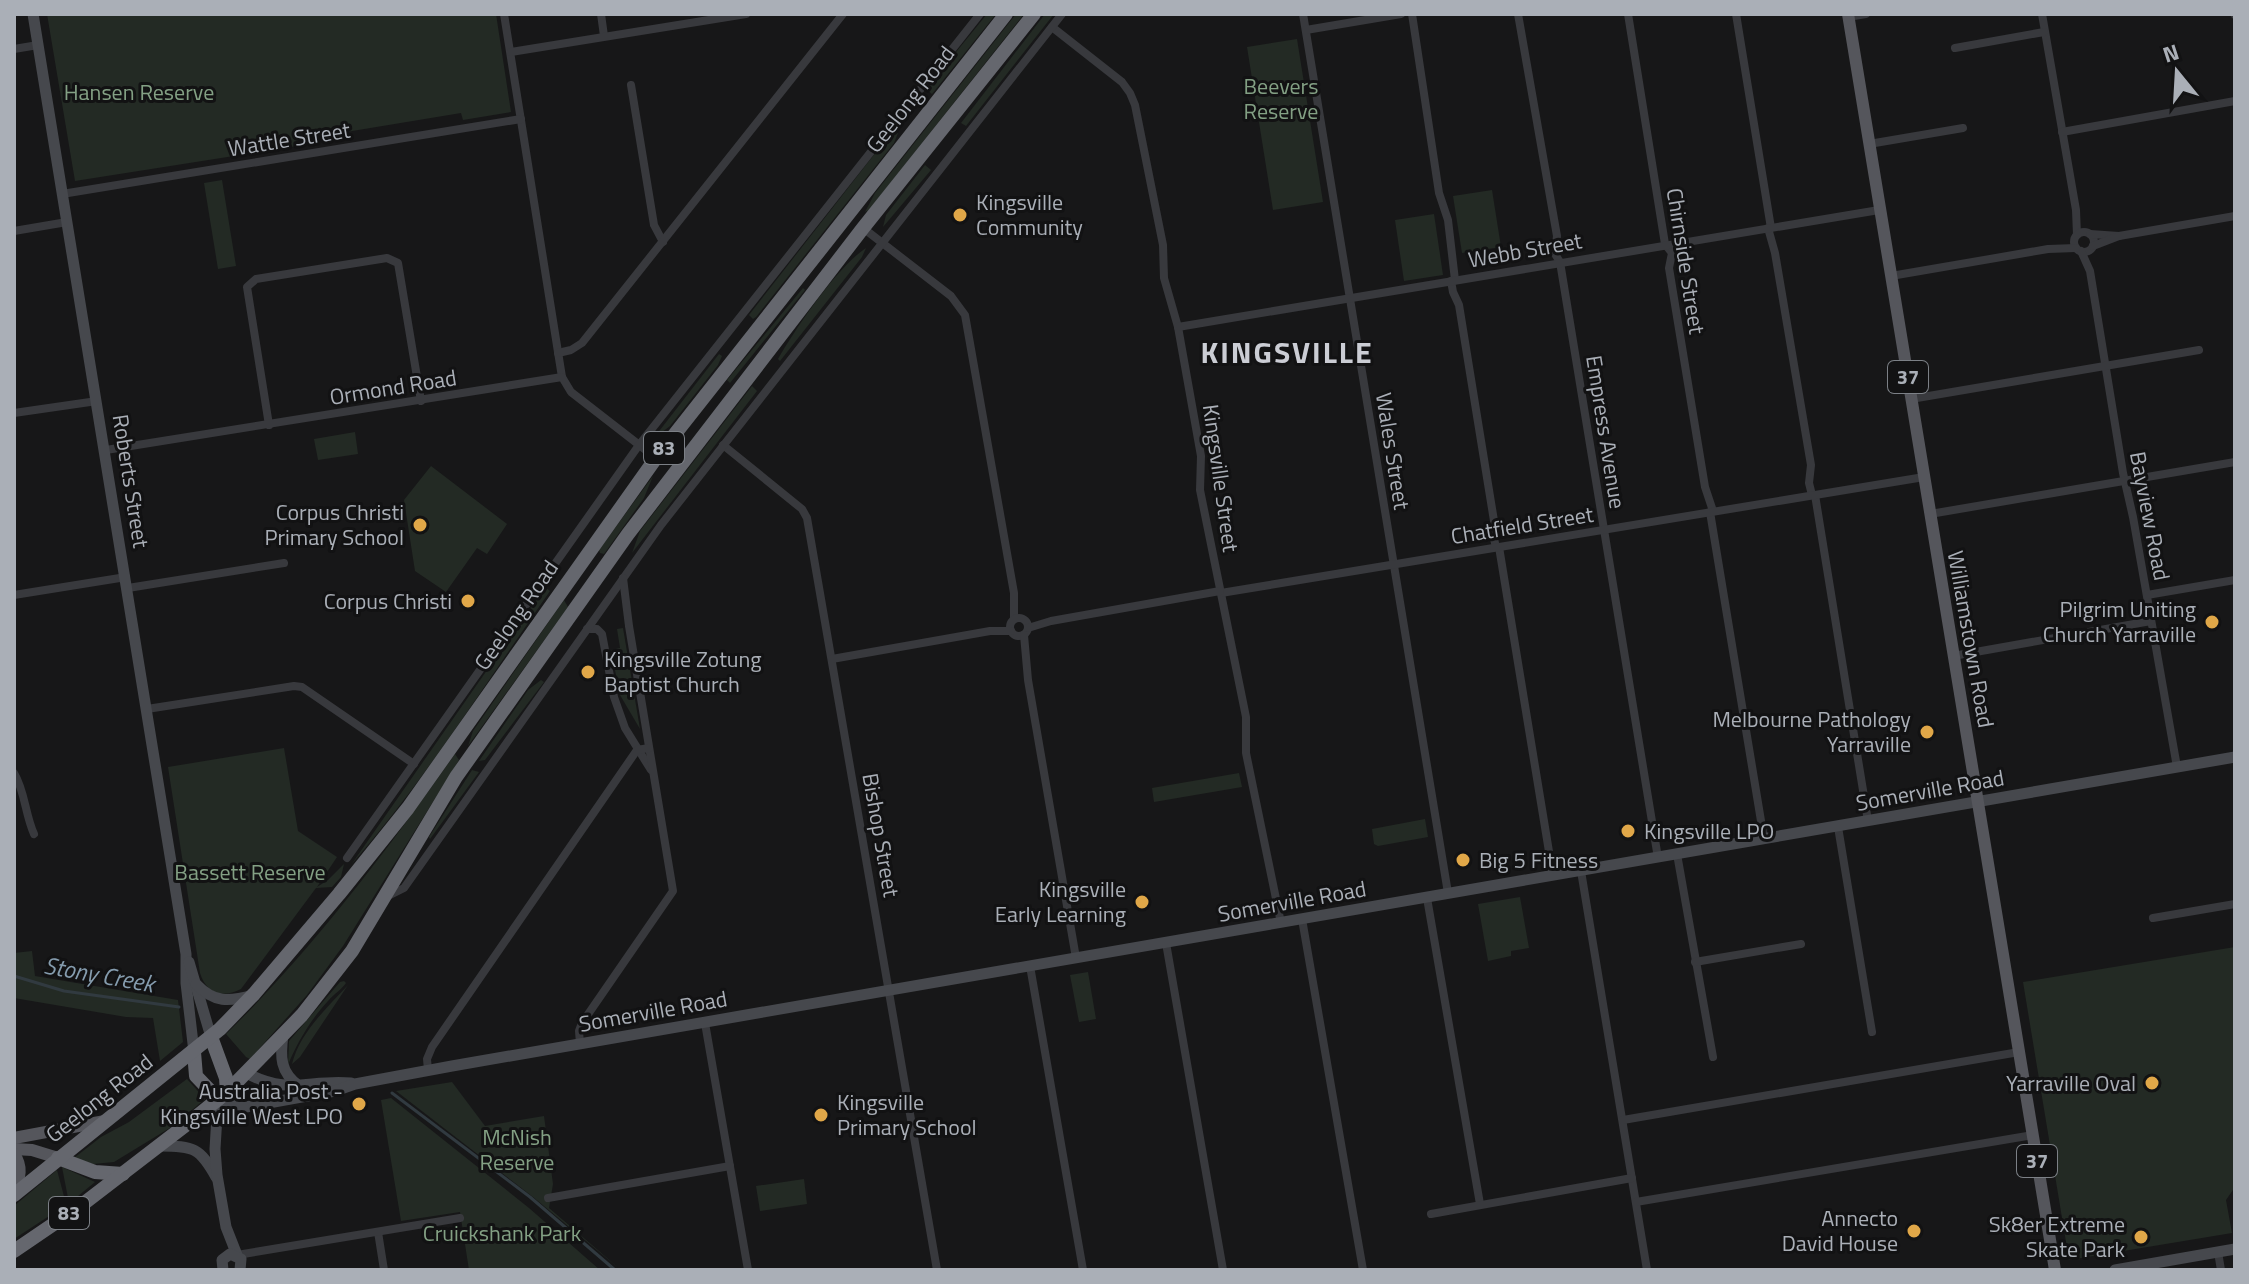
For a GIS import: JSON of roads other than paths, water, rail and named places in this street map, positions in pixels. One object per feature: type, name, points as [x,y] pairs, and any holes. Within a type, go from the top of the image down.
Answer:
[{"type":"highway","name":"Geelong Road","points":[[14,1193],[194,1052],[213,1042],[254,994],[388,834],[656,458],[1006,14]]},
{"type":"highway","name":"Geelong Road","points":[[14,1251],[160,1146],[222,1096],[283,1035],[352,951],[434,812],[474,763],[674,471],[1034,14]]},
{"type":"highway","points":[[846,215],[863,228]]},
{"type":"highway","points":[[656,458],[674,471]]},
{"type":"highway","points":[[464,729],[461,744],[474,763]]},
{"type":"highway","points":[[194,1052],[196,1076],[222,1096],[226,1078],[213,1042]]},
{"type":"highway","points":[[213,1042],[223,1056],[246,1073]]},
{"type":"highway","points":[[58,1158],[95,1172],[123,1174]]},
{"type":"main road","name":"Roberts Street","points":[[33,14],[186,954],[194,1052]]},
{"type":"main road","name":"Williamstown Road","points":[[1848,16],[2055,1270]]},
{"type":"main road","name":"Somerville Road","points":[[222,1096],[246,1107],[428,1070],[2235,757]]},
{"type":"main road","name":"Roberts Street","points":[[186,954],[213,1042]]},
{"type":"main road","points":[[196,984],[209,996],[222,1001],[254,994]]},
{"type":"main road","points":[[283,1035],[282,1067],[300,1087]]},
{"type":"main road","name":"Somerville Road","points":[[246,1073],[271,1083],[300,1087],[337,1082],[355,1084]]},
{"type":"main road","points":[[222,1096],[215,1142],[218,1181],[226,1227],[239,1261]]},
{"type":"main road","points":[[14,1138],[105,1121]]},
{"type":"main road","points":[[160,1146],[196,1150],[204,1157],[218,1181]]},
{"type":"main road","points":[[14,1193],[20,1172],[14,1151],[32,1150],[58,1158]]},
{"type":"main road","points":[[221,1266],[226,1227]]},
{"type":"main road","points":[[2115,1270],[2235,1249]]},
{"type":"main road","points":[[221,1266],[230,1254],[239,1261]]},
{"type":"street","points":[[504,14],[562,377],[569,390],[656,458]]},
{"type":"street","points":[[601,14],[604,36]]},
{"type":"street","points":[[511,52],[681,19],[746,14]]},
{"type":"street","points":[[558,353],[582,343],[843,14]]},
{"type":"street","name":"Geelong Road","points":[[347,858],[639,445],[980,14]]},
{"type":"street","name":"Geelong Road","points":[[386,897],[404,888],[624,575],[1062,14]]},
{"type":"street","name":"Wales Street","points":[[1303,14],[1448,893]]},
{"type":"street","points":[[1306,30],[1401,14]]},
{"type":"street","points":[[1412,14],[1439,193],[1453,249],[1453,292],[1459,303],[1495,527],[1493,535],[1553,876]]},
{"type":"street","name":"Empress Avenue","points":[[1518,14],[1557,236],[1555,255],[1560,262],[1658,858]]},
{"type":"street","name":"Chirnside Street","points":[[1628,14],[1665,244],[1672,253],[1669,268],[1705,487],[1711,499],[1764,839]]},
{"type":"street","points":[[1736,14],[1769,228],[1811,465],[1809,483],[1868,821]]},
{"type":"street","points":[[1848,16],[1866,14]]},
{"type":"street","points":[[2042,14],[2085,248]]},
{"type":"street","name":"Kingsville Street","points":[[1052,27],[1122,82],[1134,99],[1163,245],[1164,278],[1178,327],[1202,459],[1200,490],[1246,717],[1246,753],[1281,923]]},
{"type":"street","points":[[1955,48],[2044,32]]},
{"type":"street","points":[[14,49],[38,45]]},
{"type":"street","points":[[631,85],[654,225],[663,242]]},
{"type":"street","points":[[2062,132],[2235,101]]},
{"type":"street","name":"Wattle Street","points":[[62,194],[521,119]]},
{"type":"street","points":[[1869,144],[1963,128]]},
{"type":"street","name":"Webb Street","points":[[1178,327],[1879,210]]},
{"type":"street","points":[[1891,276],[2048,249],[2085,248],[2119,236],[2235,216]]},
{"type":"street","points":[[14,231],[67,222]]},
{"type":"street","points":[[863,228],[951,296],[965,315],[1076,958]]},
{"type":"street","points":[[2082,235],[2085,248]]},
{"type":"street","points":[[2048,249],[2082,235],[2119,236]]},
{"type":"street","name":"Bayview Road","points":[[2085,248],[2177,767]]},
{"type":"street","points":[[269,425],[247,290],[250,283],[256,279],[387,258],[395,260],[400,267],[421,401]]},
{"type":"street","points":[[1911,399],[2199,350]]},
{"type":"street","name":"Ormond Road","points":[[106,450],[562,377]]},
{"type":"street","points":[[14,413],[97,401]]},
{"type":"street","name":"Bishop Street","points":[[723,445],[804,512],[937,1270]]},
{"type":"street","points":[[1930,514],[2235,462]]},
{"type":"street","name":"Chatfield Street","points":[[832,659],[1924,477]]},
{"type":"street","points":[[14,595],[284,563]]},
{"type":"street","points":[[580,1044],[582,1023],[672,895],[673,886],[624,593],[624,575]]},
{"type":"street","points":[[2147,595],[2235,580]]},
{"type":"street","points":[[1953,656],[2151,621]]},
{"type":"street","points":[[587,629],[598,630],[603,636],[614,697],[626,732],[654,774]]},
{"type":"street","points":[[147,709],[302,687],[414,764]]},
{"type":"street","points":[[428,1070],[427,1059],[432,1047],[637,750],[649,748]]},
{"type":"street","points":[[474,763],[484,766],[495,760]]},
{"type":"street","points":[[14,773],[34,834]]},
{"type":"street","points":[[1838,827],[1872,1032]]},
{"type":"street","points":[[1677,854],[1713,1057]]},
{"type":"street","points":[[1581,871],[1647,1270]]},
{"type":"street","points":[[1427,898],[1480,1204]]},
{"type":"street","points":[[2153,918],[2235,904]]},
{"type":"street","points":[[1302,919],[1363,1270]]},
{"type":"street","points":[[1166,943],[1223,1270]]},
{"type":"street","points":[[1695,962],[1801,944]]},
{"type":"street","points":[[1030,966],[1083,1270]]},
{"type":"street","points":[[705,1023],[748,1270]]},
{"type":"street","points":[[1623,1120],[2019,1052]]},
{"type":"street","points":[[1636,1202],[2033,1135]]},
{"type":"street","points":[[548,1198],[730,1166]]},
{"type":"street","points":[[1431,1214],[1632,1178]]},
{"type":"street","points":[[239,1261],[256,1253],[460,1218]]},
{"type":"street","points":[[378,1232],[384,1270]]},
{"type":"street","points":[[2218,1252],[2221,1270]]},
{"type":"waterway","name":"Stony Creek","points":[[14,976],[64,991],[179,1007]]},
{"type":"waterway","name":"Stony Creek","points":[[392,1093],[530,1197],[615,1270]]},
{"type":"place","name":"Kingsville Community","points":[[960,215]]},
{"type":"place","name":"Corpus Christi Primary School","points":[[420,525]]},
{"type":"place","name":"Corpus Christi","points":[[468,601]]},
{"type":"place","name":"Pilgrim Uniting Church Yarraville","points":[[2212,622]]},
{"type":"place","name":"Kingsville Zotung Baptist Church","points":[[588,672]]},
{"type":"place","name":"Melbourne Pathology Yarraville","points":[[1927,732]]},
{"type":"place","name":"Kingsville LPO","points":[[1628,831]]},
{"type":"place","name":"Big 5 Fitness","points":[[1463,860]]},
{"type":"place","name":"Kingsville Early Learning","points":[[1142,902]]},
{"type":"place","name":"Yarraville Oval","points":[[2152,1083]]},
{"type":"place","name":"Australia Post - Kingsville West LPO","points":[[359,1104]]},
{"type":"place","name":"Kingsville Primary School","points":[[821,1115]]},
{"type":"place","name":"Annecto David House","points":[[1914,1231]]},
{"type":"place","name":"Sk8er Extreme Skate Park","points":[[2141,1237]]},
{"type":"district","name":"KINGSVILLE","points":[[1287,353]]},
{"type":"park label","name":"Hansen Reserve","points":[[139,92]]},
{"type":"park label","name":"Beevers Reserve","points":[[1281,98]]},
{"type":"park label","name":"Bassett Reserve","points":[[250,872]]},
{"type":"park label","name":"McNish Reserve","points":[[517,1150]]},
{"type":"park label","name":"Cruickshank Park","points":[[502,1233]]}]
